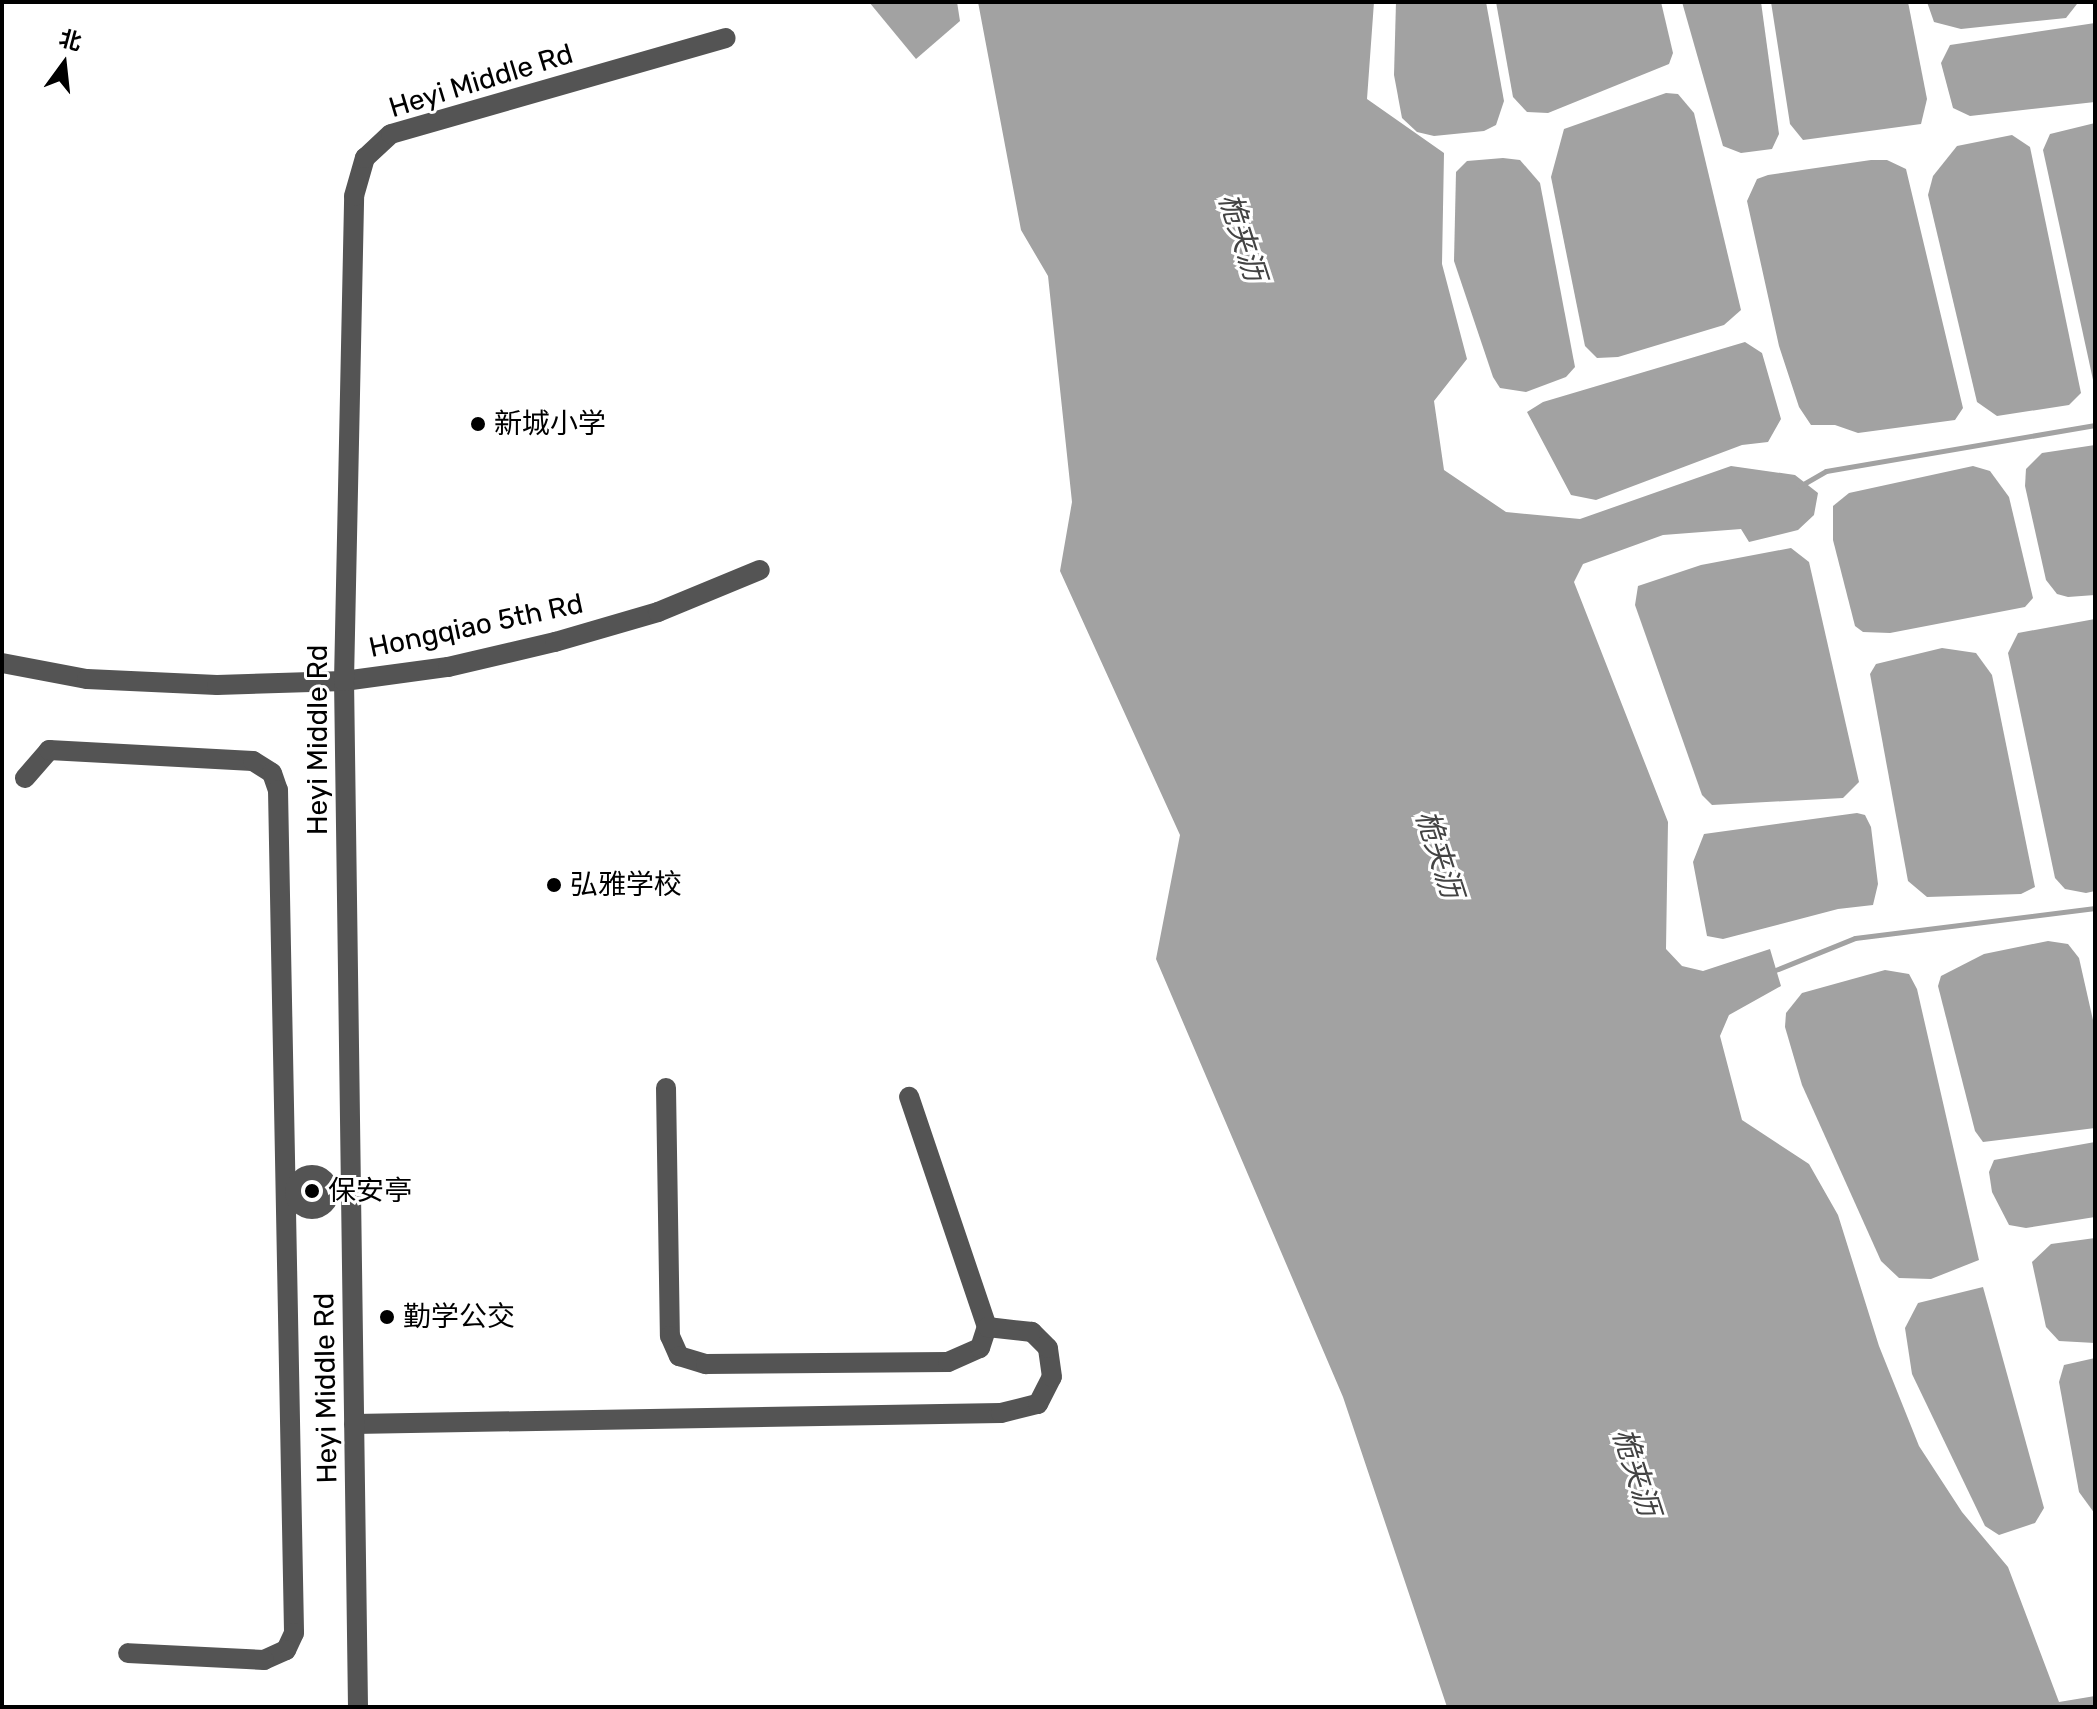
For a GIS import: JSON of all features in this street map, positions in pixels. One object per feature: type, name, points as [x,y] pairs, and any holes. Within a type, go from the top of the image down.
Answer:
[{"type":"street","name":"Heyi Middle Rd","points":[[358,1707],[344,681],[354,196],[365,158],[391,134],[726,38]]},
{"type":"street","name":"Hongqiao 5th Rd","points":[[2,663],[87,679],[217,685],[344,681],[448,667],[555,642],[658,612],[760,570]]},
{"type":"street","points":[[25,778],[49,750],[247,760],[264,766],[275,778],[289,1191],[292,1639],[281,1655],[264,1660],[128,1653]]},
{"type":"street","points":[[666,1088],[670,1329],[679,1356],[706,1364],[948,1362],[976,1353],[987,1327],[909,1097]]},
{"type":"street","points":[[289,1191],[301,1179],[311,1175],[325,1182],[329,1192],[351,1192]]},
{"type":"street","points":[[354,1424],[1001,1413],[1038,1404],[1052,1377],[1048,1348],[1032,1332],[987,1327]]},
{"type":"water","points":[[869,2],[957,2],[960,21],[916,59]]},
{"type":"water","name":"桅夹沥","points":[[978,2],[1374,2],[1367,99],[1444,153],[1442,264],[1467,359],[1434,401],[1444,470],[1506,512],[1580,519],[1731,466],[1795,475],[1818,493],[1814,515],[1798,530],[1749,542],[1741,529],[1663,535],[1583,564],[1574,582],[1668,822],[1666,949],[1682,966],[1703,971],[1770,949],[1781,986],[1729,1015],[1720,1036],[1742,1120],[1809,1164],[1838,1215],[1879,1346],[1919,1446],[1962,1512],[2008,1567],[2059,1702],[2095,1696],[2095,1707],[1447,1707],[1343,1397],[1156,959],[1180,835],[1060,571],[1072,502],[1048,276],[1021,230]]},
{"type":"water","points":[[1396,2],[1486,2],[1504,101],[1496,125],[1484,131],[1434,136],[1417,132],[1402,118],[1394,75]]},
{"type":"water","points":[[1496,2],[1661,2],[1673,53],[1669,64],[1548,113],[1527,112],[1513,97]]},
{"type":"water","points":[[1682,2],[1761,2],[1779,134],[1772,149],[1741,153],[1723,146]]},
{"type":"water","points":[[1771,2],[1908,2],[1927,99],[1921,124],[1803,140],[1790,124]]},
{"type":"water","points":[[1927,2],[2077,4],[2066,18],[1961,29],[1934,22]]},
{"type":"water","points":[[2095,23],[2095,102],[1970,116],[1953,108],[1941,63],[1950,45]]},
{"type":"water","points":[[1666,93],[1678,94],[1694,113],[1741,310],[1724,325],[1618,357],[1597,358],[1585,346],[1551,177],[1564,129]]},
{"type":"water","points":[[2095,123],[2095,389],[2043,150],[2050,134]]},
{"type":"water","points":[[2012,135],[2030,147],[2081,393],[2069,405],[1997,416],[1977,402],[1928,195],[1933,176],[1957,146]]},
{"type":"water","points":[[1520,160],[1540,183],[1575,367],[1566,377],[1526,392],[1500,388],[1493,377],[1454,261],[1456,172],[1467,161]]},
{"type":"water","points":[[1887,160],[1906,169],[1963,408],[1955,420],[1858,433],[1835,425],[1811,425],[1799,407],[1779,346],[1747,201],[1757,179],[1768,175]]},
{"type":"water","points":[[1745,342],[1762,353],[1781,419],[1768,442],[1742,445],[1596,500],[1571,495],[1527,412],[1543,402]]},
{"type":"water","points":[[2095,445],[2095,595],[2068,597],[2057,594],[2046,580],[2025,486],[2026,469],[2042,453]]},
{"type":"water","points":[[1973,466],[1990,471],[2009,497],[2033,598],[2025,607],[1890,633],[1863,632],[1855,626],[1833,540],[1833,506],[1849,493]]},
{"type":"water","points":[[1791,548],[1809,562],[1859,782],[1843,798],[1712,805],[1702,795],[1635,605],[1638,586],[1701,565]]},
{"type":"water","points":[[2095,619],[2095,891],[2086,893],[2065,889],[2055,878],[2008,653],[2018,633]]},
{"type":"water","points":[[1942,648],[1976,653],[1992,675],[2035,887],[2021,894],[1927,897],[1908,881],[1870,674],[1876,664]]},
{"type":"water","points":[[1857,813],[1865,815],[1871,827],[1878,884],[1873,905],[1838,909],[1723,939],[1707,936],[1693,862],[1704,834]]},
{"type":"water","points":[[2048,941],[2068,944],[2079,958],[2095,1029],[2095,1128],[1983,1142],[1975,1131],[1938,986],[1941,976],[1984,954]]},
{"type":"water","points":[[1885,970],[1909,974],[1917,989],[1979,1260],[1931,1279],[1899,1278],[1881,1261],[1802,1085],[1785,1027],[1786,1013],[1802,993]]},
{"type":"water","points":[[2095,1142],[2095,1217],[2026,1228],[2009,1225],[1992,1192],[1989,1172],[1994,1160]]},
{"type":"water","points":[[2095,1238],[2095,1343],[2059,1341],[2046,1327],[2032,1262],[2051,1244]]},
{"type":"water","points":[[1983,1287],[2044,1508],[2035,1523],[1999,1535],[1985,1526],[1912,1374],[1905,1328],[1918,1303]]},
{"type":"water","points":[[2095,1358],[2095,1514],[2079,1492],[2059,1382],[2064,1365]]},
{"type":"waterway","points":[[1800,486],[1826,471],[2095,425]]},
{"type":"waterway","points":[[1773,971],[1855,938],[2095,908]]},
{"type":"place","name":"新城小学","points":[[478,424]]},
{"type":"place","name":"弘雅学校","points":[[554,885]]},
{"type":"place","name":"保安亭","points":[[312,1191]]},
{"type":"place","name":"勤学公交","points":[[387,1317]]}]
